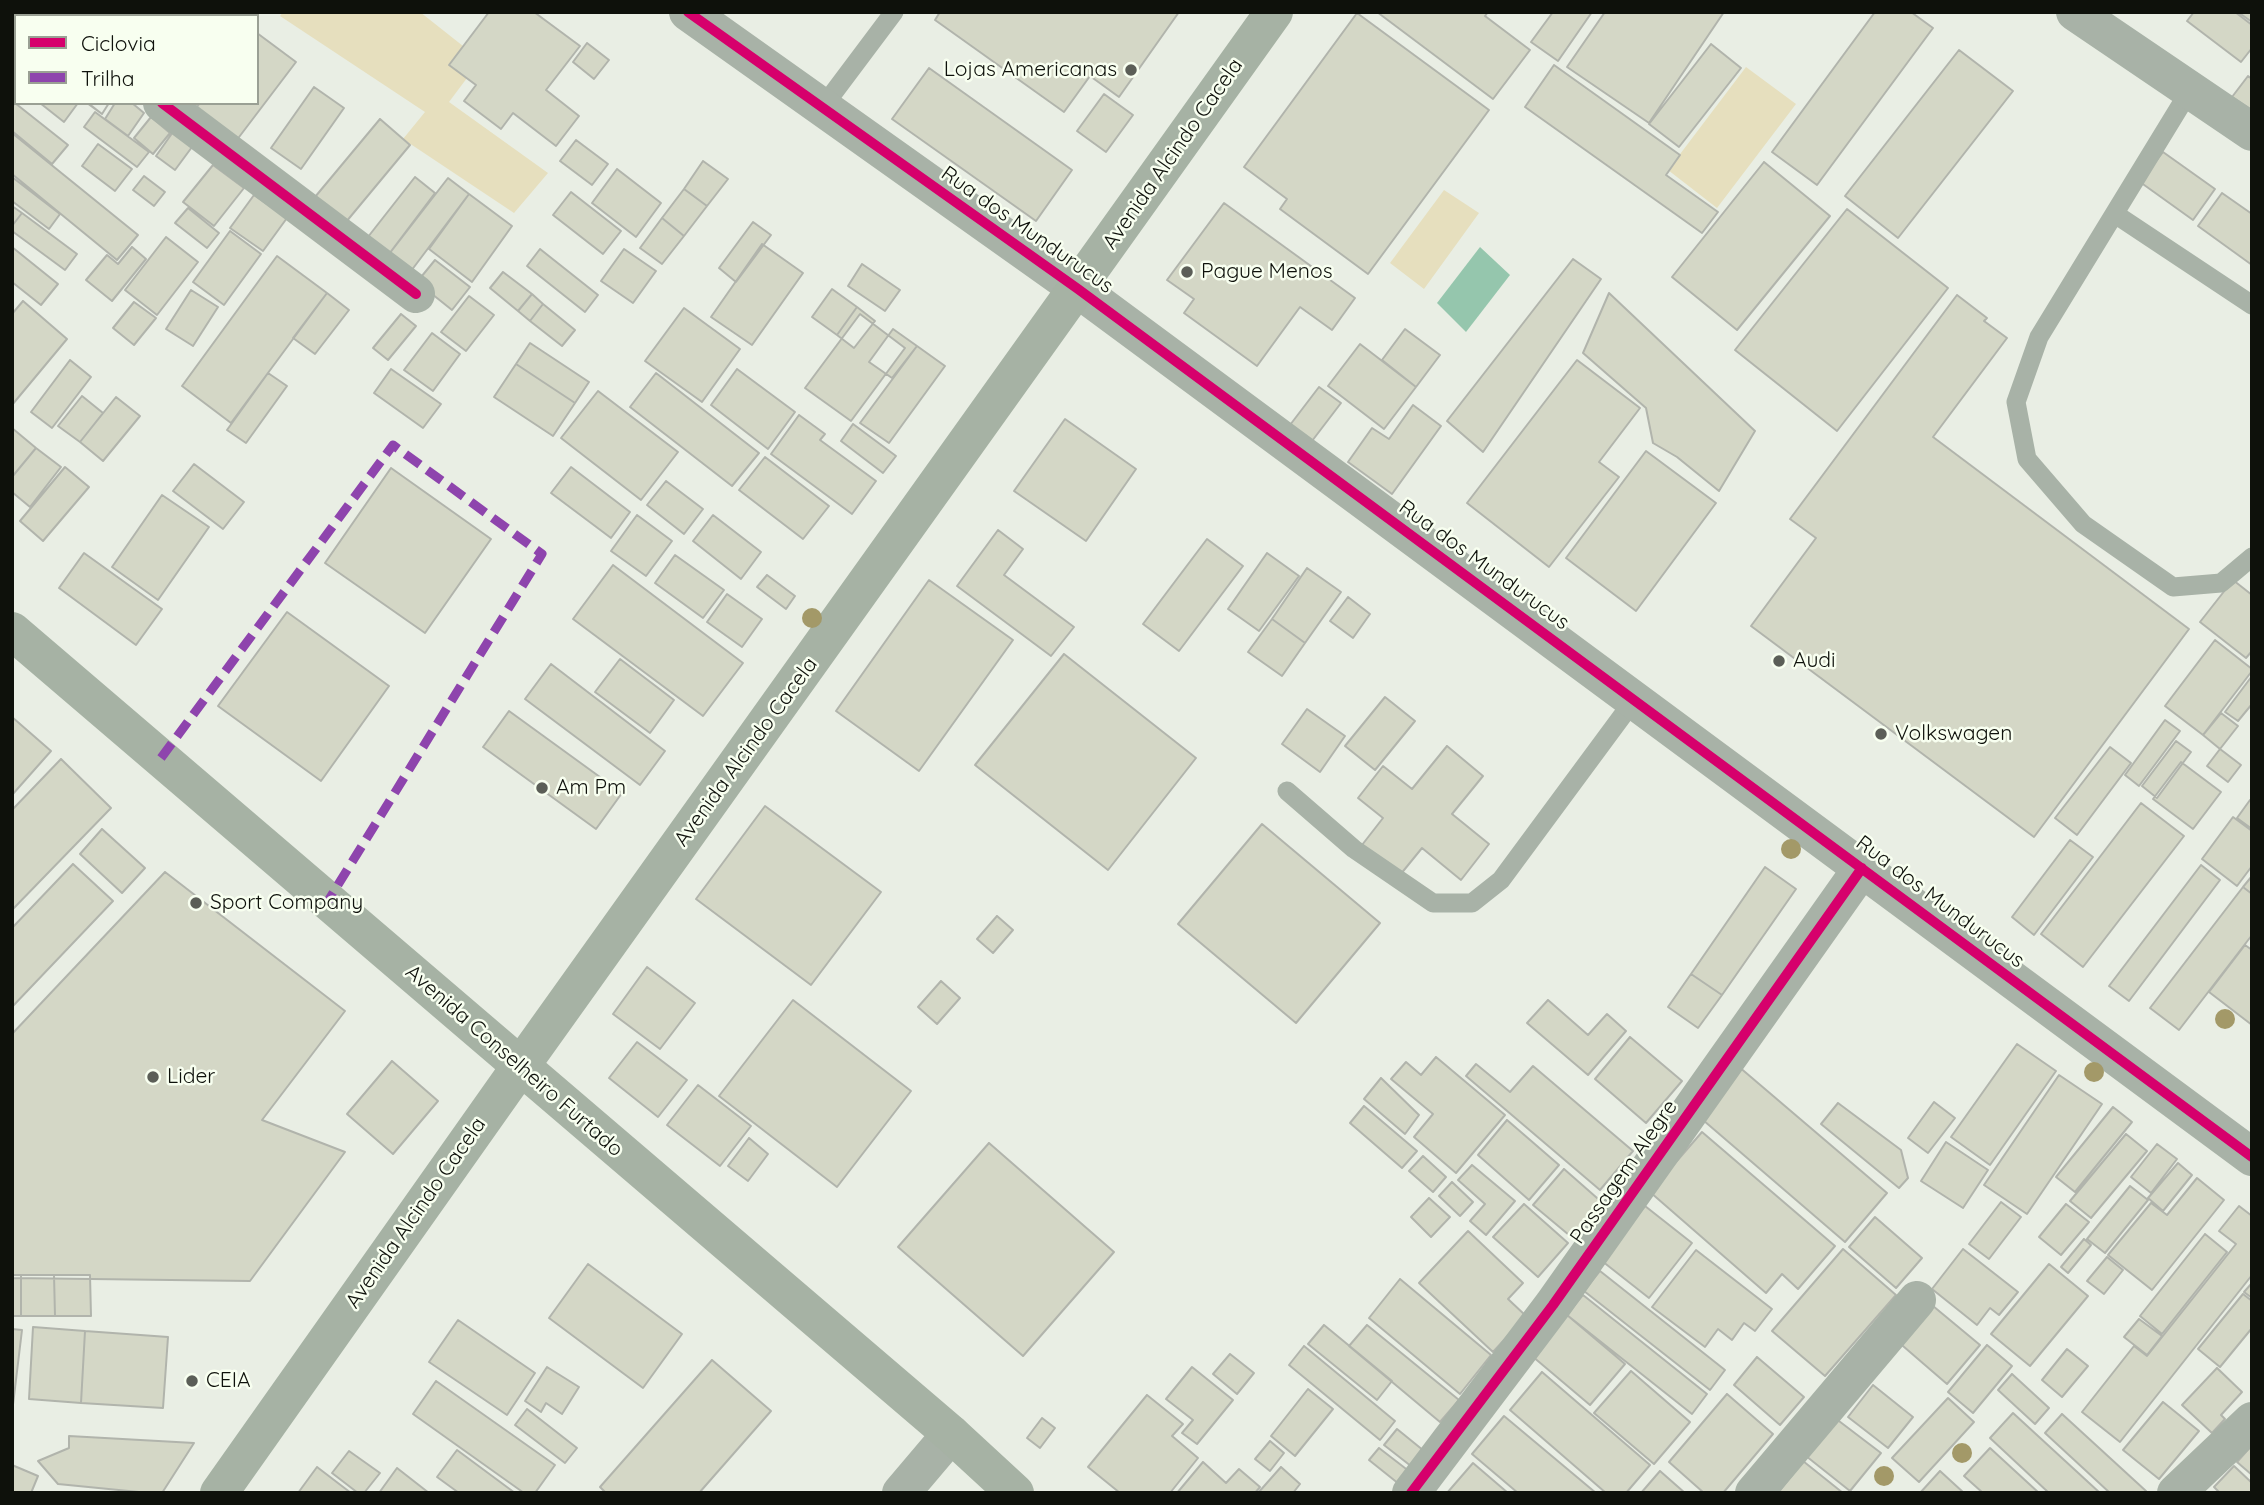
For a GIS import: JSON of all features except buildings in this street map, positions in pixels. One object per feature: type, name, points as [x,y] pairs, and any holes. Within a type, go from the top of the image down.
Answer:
[{"type":"main road","name":"Avenida Alcindo Cacela","points":[[219,1493],[1274,12]]},
{"type":"main road","name":"Avenida Conselheiro Furtado","points":[[12,631],[951,1434],[1015,1493]]},
{"type":"street","name":"Rua dos Mundurucus","points":[[688,12],[1078,289],[2252,1157]]},
{"type":"street","points":[[2086,15],[2252,132]]},
{"type":"street","points":[[165,105],[416,294]]},
{"type":"street","name":"Passagem Alegre","points":[[1411,1493],[1553,1305],[1862,868]]},
{"type":"street","points":[[1754,1493],[1917,1300]]},
{"type":"street","points":[[2176,1493],[2252,1420]]},
{"type":"street","points":[[901,1493],[951,1434]]},
{"type":"lane","points":[[822,108],[894,12]]},
{"type":"lane","points":[[2190,90],[2039,337],[2016,402],[2027,459],[2083,524],[2173,587],[2221,583],[2252,557]]},
{"type":"lane","points":[[2115,214],[2252,305]]},
{"type":"lane","points":[[1287,791],[1354,849],[1433,903],[1472,903],[1501,880],[1634,700]]},
{"type":"shaded area","points":[[283,12],[420,12],[463,46],[467,78],[449,102],[548,173],[514,213],[403,139],[425,112],[280,16]]},
{"type":"shaded area","points":[[1746,67],[1796,104],[1717,208],[1668,170]]},
{"type":"shaded area","points":[[1444,190],[1479,213],[1424,289],[1390,263]]},
{"type":"shaded area","points":[[1480,247],[1510,275],[1466,332],[1437,303]]},
{"type":"marked path","points":[[161,758],[393,445],[542,554],[328,901]]},
{"type":"cycle path","points":[[688,12],[1078,289],[2252,1157]]},
{"type":"cycle path","points":[[165,105],[416,294]]},
{"type":"cycle path","points":[[1411,1493],[1553,1305],[1862,868]]},
{"type":"place","name":"Lojas Americanas","points":[[1131,70]]},
{"type":"place","name":"Pague Menos","points":[[1187,272]]},
{"type":"place","name":"Audi","points":[[1779,661]]},
{"type":"place","name":"Volkswagen","points":[[1881,734]]},
{"type":"place","name":"Am Pm","points":[[542,788]]},
{"type":"place","name":"Sport Company","points":[[196,903]]},
{"type":"place","name":"Lider","points":[[153,1077]]},
{"type":"place","name":"CEIA","points":[[192,1381]]}]
